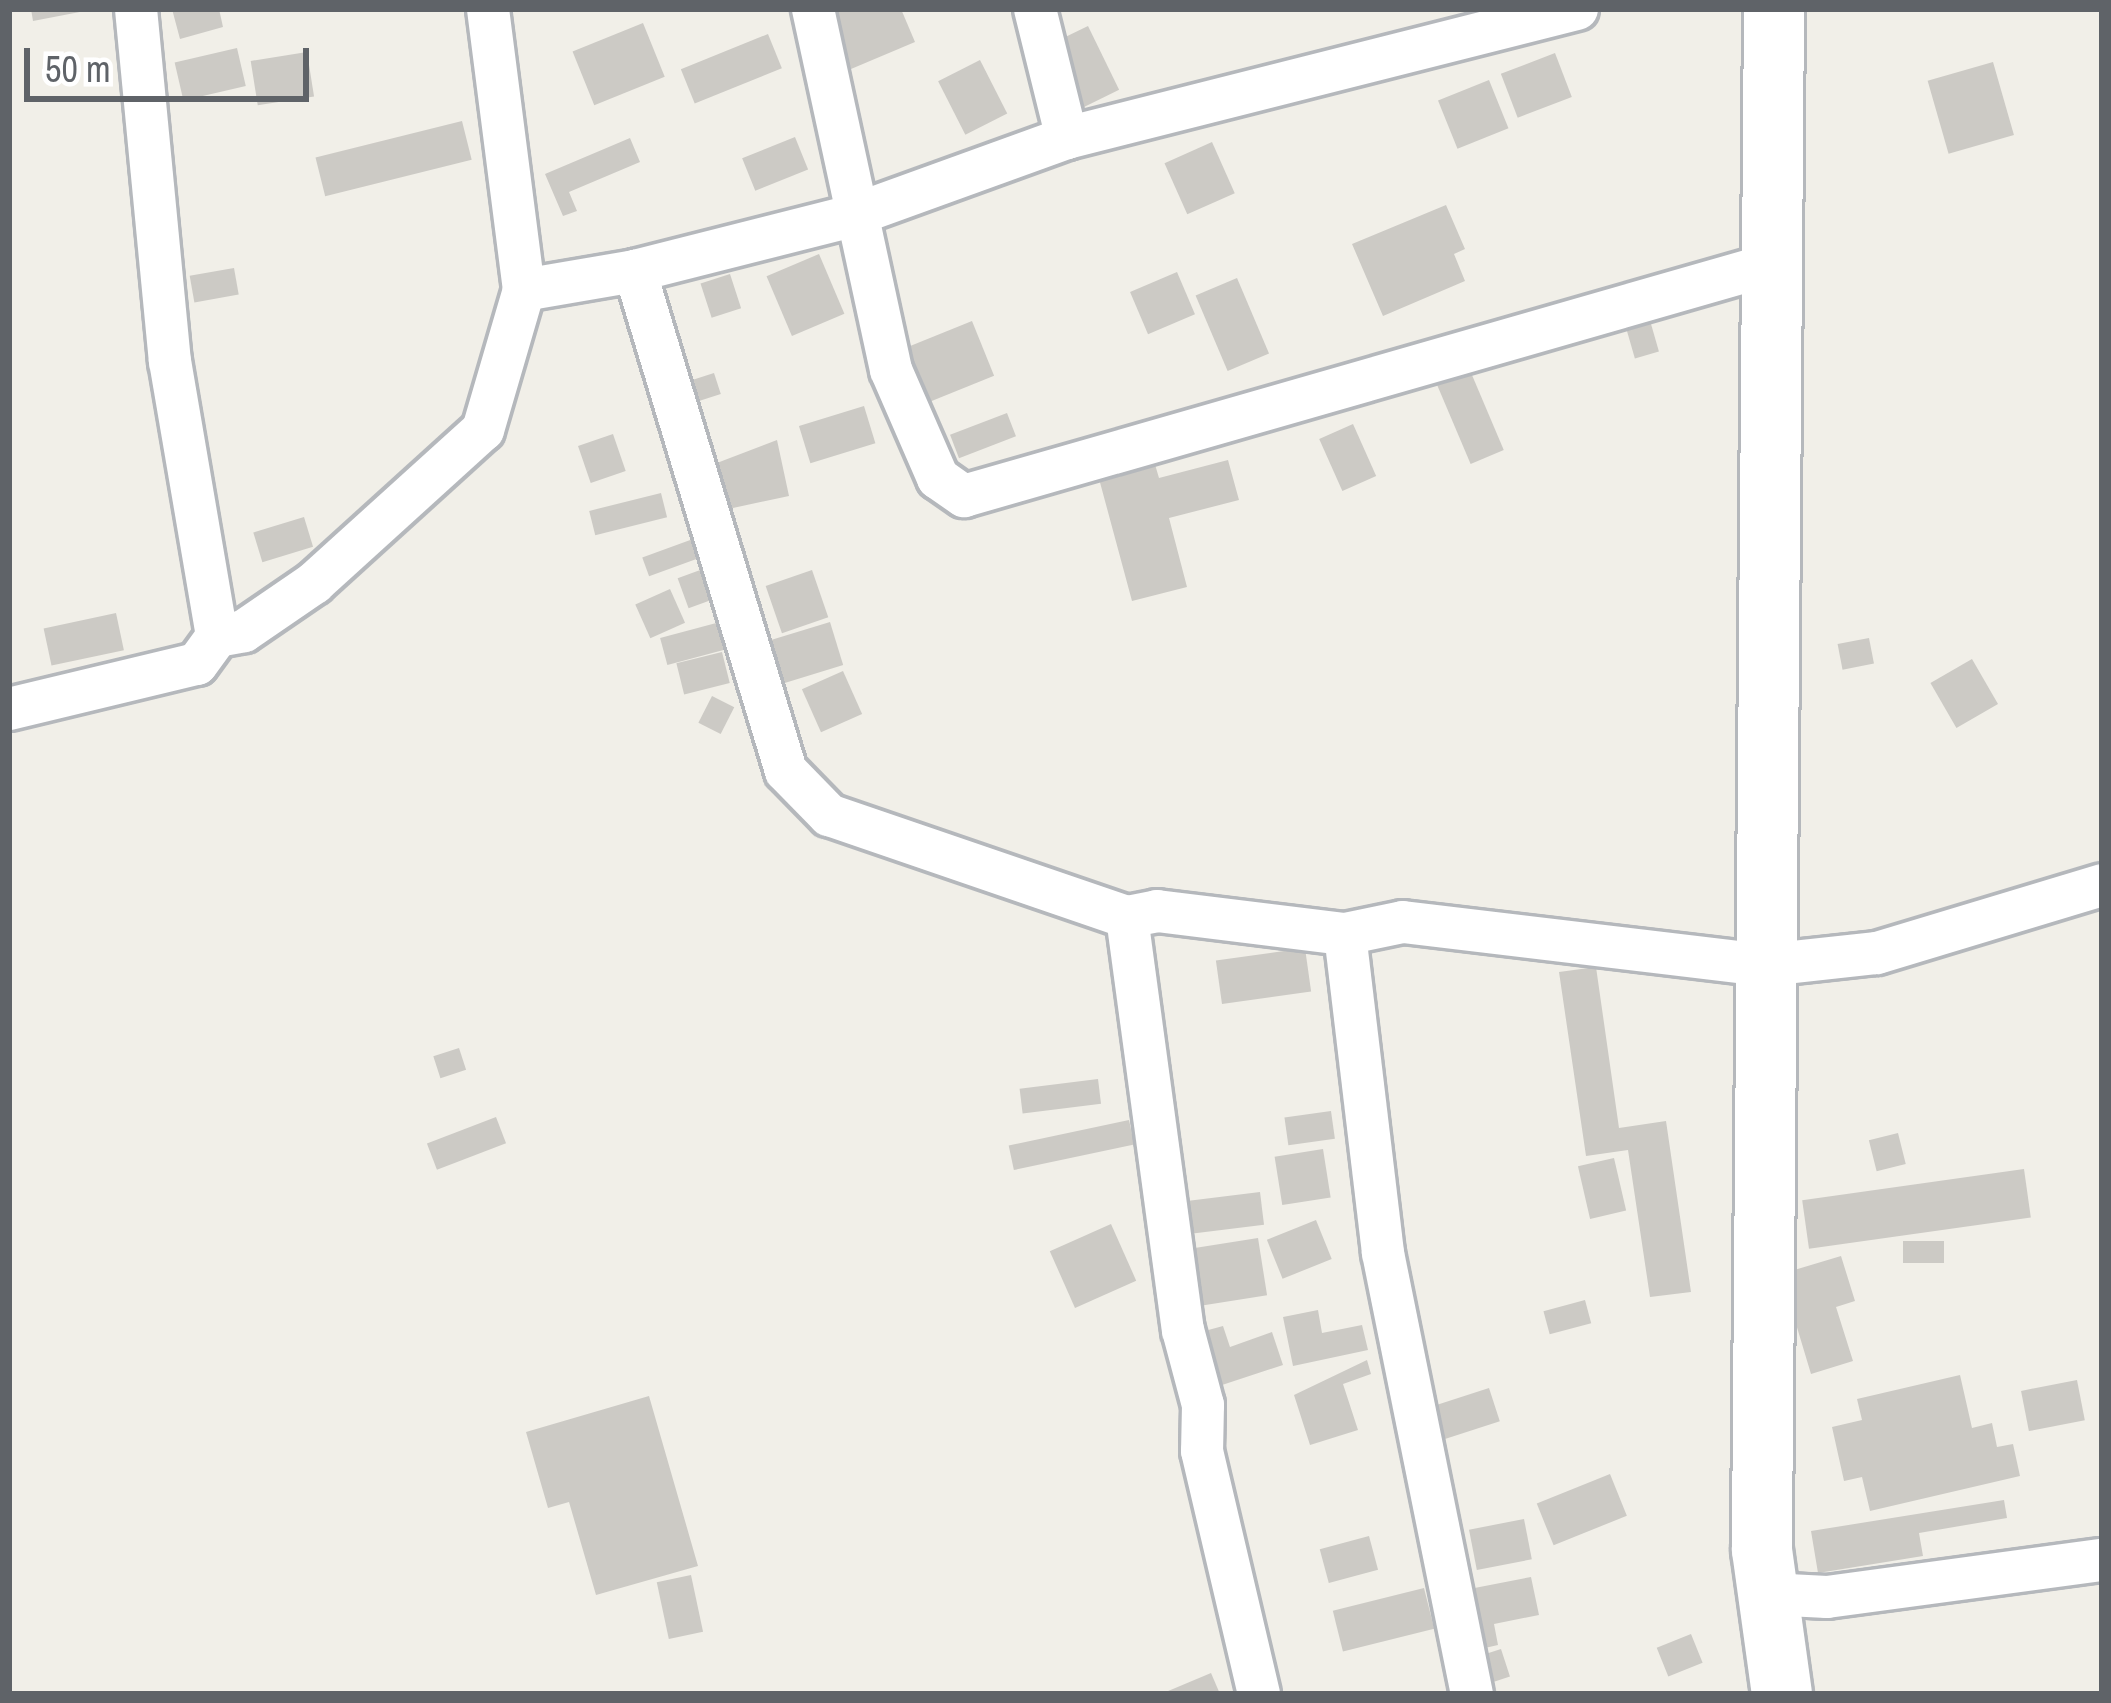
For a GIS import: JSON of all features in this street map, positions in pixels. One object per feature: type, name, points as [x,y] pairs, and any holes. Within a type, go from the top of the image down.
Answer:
[{"type":"street","points":[[136,9],[170,361],[217,636]]},
{"type":"street","points":[[9,709],[197,664],[217,636],[244,631],[314,583],[483,430],[524,290],[488,9]]},
{"type":"street","points":[[813,9],[852,216],[891,370],[938,478],[964,496],[1772,264]]},
{"type":"street","points":[[1035,9],[1066,138]]},
{"type":"street","points":[[524,290],[635,271],[852,216],[1066,138],[1577,9]]},
{"type":"street","points":[[1774,9],[1762,1550],[1782,1694]]},
{"type":"street","points":[[635,271],[786,771],[829,815],[1127,917],[1157,910],[1345,934],[1403,922],[1766,965],[1876,953],[2102,885]]},
{"type":"street","points":[[1127,917],[1183,1330],[1203,1405],[1202,1451],[1259,1694]]},
{"type":"street","points":[[1345,934],[1383,1253],[1472,1694]]},
{"type":"street","points":[[1768,1594],[1828,1597],[2102,1560]]},
{"type":"building","points":[[31,9],[84,9],[85,11],[33,21]]},
{"type":"building","points":[[172,9],[219,9],[223,27],[180,39]]},
{"type":"building","points":[[826,9],[901,9],[915,42],[851,69]]},
{"type":"building","points":[[643,23],[665,77],[594,105],[573,51]]},
{"type":"building","points":[[1088,26],[1119,90],[1084,107],[1053,43]]},
{"type":"building","points":[[768,34],[782,68],[695,104],[681,69]]},
{"type":"building","points":[[237,48],[246,86],[183,100],[175,62]]},
{"type":"building","points":[[307,52],[314,96],[258,105],[251,61]]},
{"type":"building","points":[[1555,53],[1572,97],[1518,118],[1501,74]]},
{"type":"building","points":[[980,60],[1007,113],[965,135],[938,81]]},
{"type":"building","points":[[1993,62],[2014,135],[1949,154],[1928,81]]},
{"type":"building","points":[[1489,80],[1508,128],[1457,149],[1438,101]]},
{"type":"building","points":[[462,121],[472,160],[325,196],[315,158]]},
{"type":"building","points":[[795,137],[808,169],[755,191],[742,158]]},
{"type":"building","points":[[630,138],[640,162],[569,192],[577,211],[563,216],[545,174]]},
{"type":"building","points":[[1212,142],[1235,193],[1187,214],[1164,163]]},
{"type":"building","points":[[1446,205],[1465,249],[1454,254],[1465,281],[1383,316],[1352,244]]},
{"type":"building","points":[[819,254],[844,314],[792,336],[767,276]]},
{"type":"building","points":[[234,268],[239,295],[194,302],[190,276]]},
{"type":"building","points":[[1177,272],[1195,314],[1148,334],[1130,292]]},
{"type":"building","points":[[730,274],[741,308],[712,318],[701,284]]},
{"type":"building","points":[[1237,278],[1269,353],[1228,371],[1196,296]]},
{"type":"building","points":[[1649,317],[1659,352],[1635,358],[1625,324]]},
{"type":"building","points":[[972,321],[994,376],[929,402],[907,347]]},
{"type":"building","points":[[1469,368],[1504,450],[1471,464],[1436,382]]},
{"type":"building","points":[[714,373],[721,394],[695,402],[688,381]]},
{"type":"building","points":[[864,406],[875,443],[810,463],[799,426]]},
{"type":"building","points":[[1007,413],[1016,436],[959,458],[950,435]]},
{"type":"building","points":[[1353,424],[1376,476],[1342,491],[1319,439]]},
{"type":"building","points":[[613,434],[626,471],[591,483],[578,446]]},
{"type":"building","points":[[777,440],[789,496],[719,511],[709,466]]},
{"type":"building","points":[[1228,460],[1239,500],[1169,518],[1187,587],[1132,601],[1098,475],[1154,461],[1159,478]]},
{"type":"building","points":[[661,493],[667,517],[595,535],[589,511]]},
{"type":"building","points":[[304,517],[313,547],[262,562],[253,532]]},
{"type":"building","points":[[693,539],[700,558],[649,576],[642,557]]},
{"type":"building","points":[[703,569],[714,599],[689,608],[678,578]]},
{"type":"building","points":[[812,570],[828,617],[782,633],[766,586]]},
{"type":"building","points":[[670,589],[685,623],[650,638],[635,604]]},
{"type":"building","points":[[116,613],[124,650],[52,666],[44,628]]},
{"type":"building","points":[[720,622],[727,649],[667,665],[660,638]]},
{"type":"building","points":[[830,622],[843,665],[773,686],[760,643]]},
{"type":"building","points":[[1869,638],[1874,664],[1843,670],[1838,644]]},
{"type":"building","points":[[722,652],[730,683],[684,694],[676,663]]},
{"type":"building","points":[[1972,659],[1998,704],[1956,728],[1930,683]]},
{"type":"building","points":[[843,671],[862,714],[821,732],[802,689]]},
{"type":"building","points":[[712,696],[734,707],[721,734],[698,723]]},
{"type":"building","points":[[1305,948],[1311,992],[1222,1004],[1216,961]]},
{"type":"building","points":[[1596,967],[1619,1128],[1666,1121],[1691,1292],[1650,1297],[1628,1150],[1586,1156],[1559,972]]},
{"type":"building","points":[[459,1048],[466,1070],[440,1078],[433,1056]]},
{"type":"building","points":[[1098,1079],[1101,1104],[1023,1113],[1020,1089]]},
{"type":"building","points":[[1331,1111],[1335,1139],[1288,1145],[1284,1118]]},
{"type":"building","points":[[496,1117],[506,1143],[437,1170],[427,1144]]},
{"type":"building","points":[[1129,1120],[1134,1144],[1014,1170],[1009,1146]]},
{"type":"building","points":[[1898,1133],[1906,1164],[1877,1171],[1869,1140]]},
{"type":"building","points":[[1323,1149],[1331,1197],[1282,1205],[1275,1157]]},
{"type":"building","points":[[1614,1158],[1626,1211],[1590,1219],[1578,1166]]},
{"type":"building","points":[[2024,1169],[2031,1218],[1809,1249],[1802,1200]]},
{"type":"building","points":[[1260,1192],[1264,1225],[1173,1236],[1169,1203]]},
{"type":"building","points":[[1316,1220],[1332,1259],[1283,1279],[1267,1240]]},
{"type":"building","points":[[1111,1224],[1136,1281],[1075,1308],[1050,1251]]},
{"type":"building","points":[[1258,1238],[1267,1295],[1188,1308],[1179,1251]]},
{"type":"building","points":[[1903,1241],[1944,1241],[1944,1263],[1903,1263]]},
{"type":"building","points":[[1841,1256],[1855,1301],[1836,1307],[1853,1361],[1811,1374],[1781,1274]]},
{"type":"building","points":[[1585,1300],[1591,1323],[1550,1334],[1543,1311]]},
{"type":"building","points":[[1318,1310],[1322,1333],[1362,1325],[1368,1350],[1293,1366],[1283,1317]]},
{"type":"building","points":[[1223,1326],[1230,1347],[1272,1332],[1283,1365],[1219,1386],[1201,1332]]},
{"type":"building","points":[[1367,1360],[1371,1374],[1343,1384],[1358,1430],[1310,1445],[1294,1395]]},
{"type":"building","points":[[1960,1375],[1972,1428],[1992,1423],[1997,1447],[2013,1444],[2020,1476],[1870,1511],[1862,1477],[1844,1481],[1832,1427],[1862,1420],[1857,1399]]},
{"type":"building","points":[[2077,1380],[2085,1420],[2029,1431],[2021,1391]]},
{"type":"building","points":[[1489,1388],[1500,1421],[1434,1443],[1423,1409]]},
{"type":"building","points":[[649,1396],[698,1566],[596,1595],[569,1502],[548,1508],[526,1432]]},
{"type":"building","points":[[1610,1474],[1627,1516],[1554,1545],[1537,1504]]},
{"type":"building","points":[[2004,1500],[2007,1518],[1919,1533],[1923,1556],[1818,1573],[1811,1531]]},
{"type":"building","points":[[1524,1519],[1532,1559],[1477,1570],[1469,1530]]},
{"type":"building","points":[[1369,1536],[1378,1570],[1329,1583],[1320,1549]]},
{"type":"building","points":[[691,1575],[703,1632],[669,1639],[657,1582]]},
{"type":"building","points":[[1531,1577],[1539,1615],[1494,1624],[1498,1645],[1467,1652],[1454,1592]]},
{"type":"building","points":[[1424,1588],[1434,1629],[1343,1651],[1333,1611]]},
{"type":"building","points":[[1691,1634],[1703,1663],[1668,1677],[1657,1648]]},
{"type":"building","points":[[1501,1649],[1510,1677],[1480,1686],[1472,1659]]},
{"type":"building","points":[[1211,1673],[1220,1694],[1161,1694]]}]
